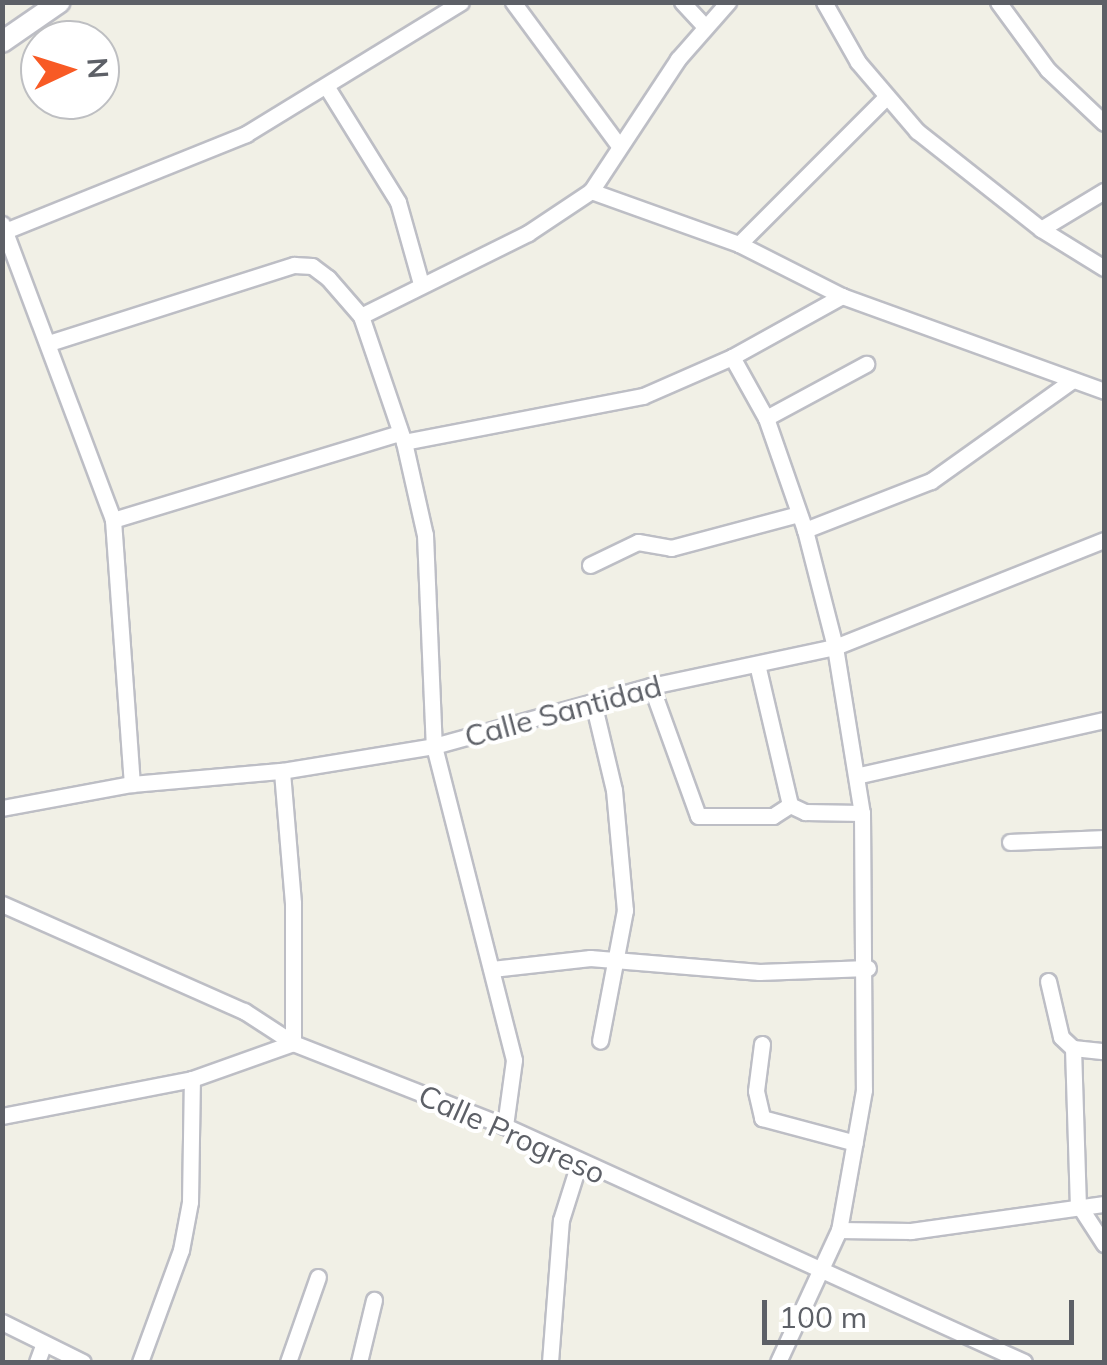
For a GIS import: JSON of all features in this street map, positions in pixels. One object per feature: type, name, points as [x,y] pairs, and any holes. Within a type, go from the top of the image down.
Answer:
[{"type":"street","points":[[2,42],[32,11],[60,2]]},
{"type":"street","points":[[132,784],[114,520],[52,342],[4,228],[246,134],[328,88],[461,2]]},
{"type":"street","points":[[513,2],[619,146]]},
{"type":"street","points":[[682,2],[705,27]]},
{"type":"street","points":[[361,316],[528,232],[591,191],[705,27],[728,2]]},
{"type":"street","points":[[824,2],[885,98],[916,131],[1041,230],[1104,268]]},
{"type":"street","points":[[998,2],[1048,70],[1104,123]]},
{"type":"street","points":[[328,88],[398,202],[421,284]]},
{"type":"street","points":[[738,244],[885,98]]},
{"type":"street","points":[[1041,230],[1104,190]]},
{"type":"street","points":[[591,191],[738,244],[842,296],[1070,382],[1103,388]]},
{"type":"street","points":[[52,342],[294,265],[312,266],[328,278],[361,316],[402,438],[425,534],[434,746],[514,1060],[505,1126]]},
{"type":"street","points":[[114,520],[402,438],[642,396],[732,357],[842,296]]},
{"type":"street","points":[[732,357],[766,418],[805,530],[835,647],[860,775],[862,812],[868,968],[864,1090],[839,1230],[778,1362]]},
{"type":"street","points":[[766,418],[866,364]]},
{"type":"street","points":[[805,530],[931,481],[1070,382]]},
{"type":"street","points":[[590,564],[638,542],[671,548],[799,514]]},
{"type":"street","name":"Calle Santidad","points":[[2,808],[132,784],[282,770],[434,746],[651,686],[835,647],[1104,540]]},
{"type":"street","points":[[757,664],[790,805]]},
{"type":"street","points":[[651,686],[698,816],[773,816],[790,805]]},
{"type":"street","points":[[593,702],[624,856],[618,960],[600,1041]]},
{"type":"street","points":[[860,775],[1104,720]]},
{"type":"street","points":[[2,1116],[192,1080],[293,1043],[293,903],[282,770]]},
{"type":"street","points":[[790,805],[804,812],[862,812]]},
{"type":"street","points":[[1010,842],[1104,838]]},
{"type":"street","name":"Calle Progreso","points":[[2,904],[244,1011],[293,1043],[505,1126],[579,1163],[1024,1362]]},
{"type":"street","points":[[492,969],[618,960],[759,972],[868,968]]},
{"type":"street","points":[[1048,981],[1054,1023],[1074,1048],[1078,1204],[1104,1244]]},
{"type":"street","points":[[762,1044],[756,1091],[762,1118],[855,1142]]},
{"type":"street","points":[[1074,1048],[1104,1051]]},
{"type":"street","points":[[140,1362],[181,1250],[190,1202],[192,1080]]},
{"type":"street","points":[[550,1362],[561,1220],[579,1163]]},
{"type":"street","points":[[839,1230],[911,1232],[1078,1204],[1104,1204]]},
{"type":"street","points":[[288,1362],[318,1277]]},
{"type":"street","points":[[360,1362],[374,1300]]},
{"type":"street","points":[[2,1322],[82,1362]]},
{"type":"street","points":[[36,1362],[44,1343]]}]
